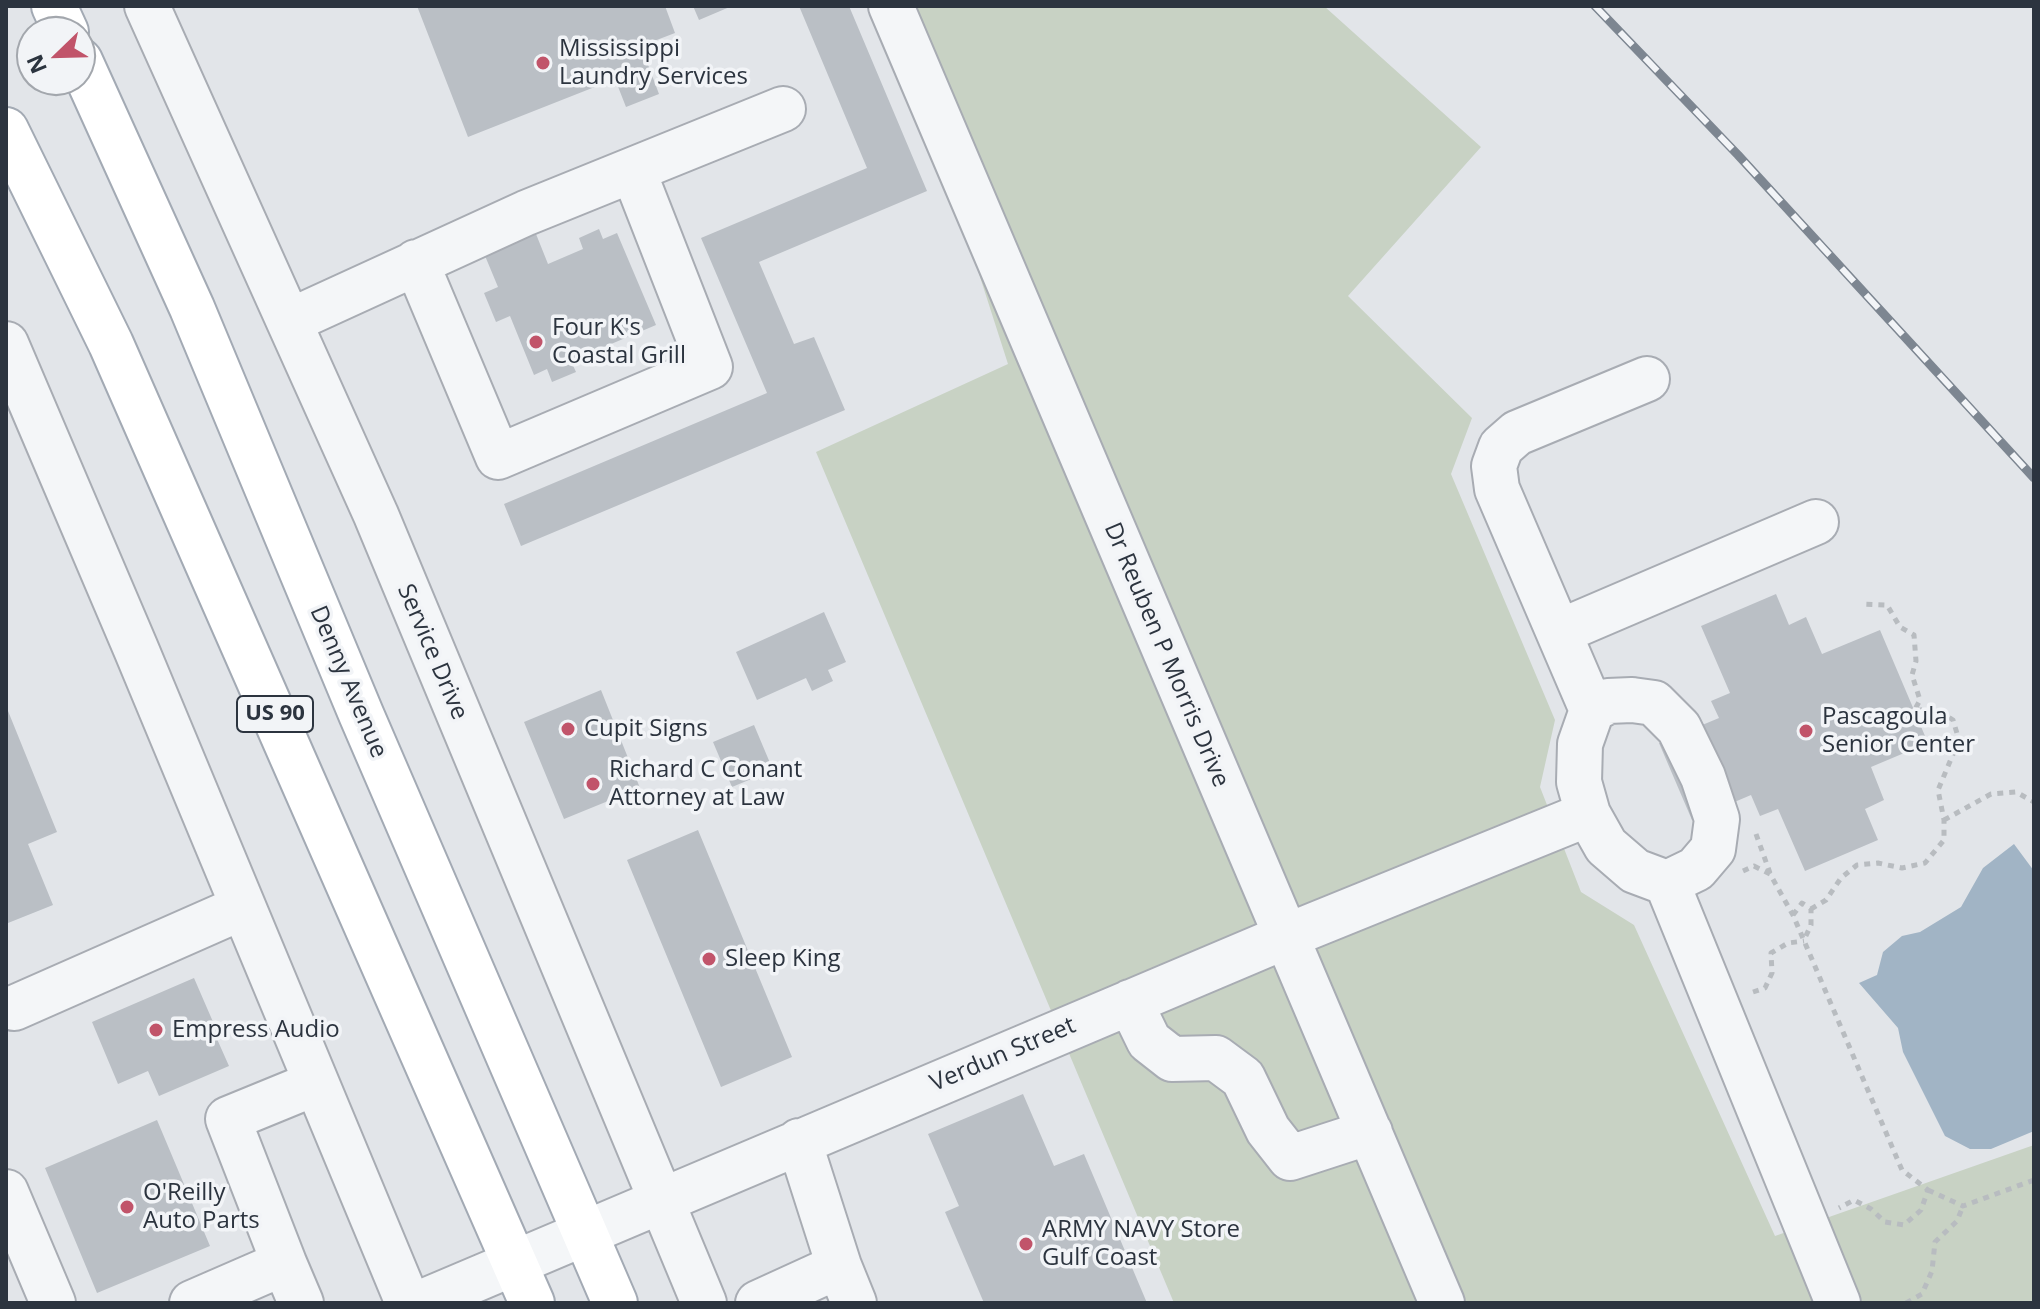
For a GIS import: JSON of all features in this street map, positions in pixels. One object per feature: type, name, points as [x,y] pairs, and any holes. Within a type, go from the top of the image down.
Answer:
[{"type":"main road","name":"Denny Avenue","points":[[96,96],[192,308],[355,699],[615,1303]]},
{"type":"main road","name":"US 90","points":[[6,130],[117,359],[532,1303]]},
{"type":"street","name":"Service Drive","points":[[147,6],[376,515],[704,1303]]},
{"type":"street","name":"Dr Reuben P Morris Drive","points":[[891,6],[1442,1303]]},
{"type":"street","points":[[290,321],[416,262],[783,109]]},
{"type":"street","points":[[416,262],[498,457],[710,367],[633,170]]},
{"type":"street","points":[[6,344],[408,1303]]},
{"type":"street","points":[[1592,710],[1497,489],[1494,466],[1501,447],[1517,433],[1647,379]]},
{"type":"street","points":[[1559,632],[1816,522]]},
{"type":"street","points":[[1608,701],[1654,703],[1679,728],[1703,777],[1717,819],[1713,849],[1696,869],[1667,883],[1635,871],[1606,846],[1588,814],[1579,782],[1580,744],[1592,710],[1608,701]]},
{"type":"street","name":"Verdun Street","points":[[420,1303],[1287,936],[1588,814]]},
{"type":"street","points":[[1667,883],[1838,1303]]},
{"type":"street","points":[[14,1008],[243,907]]},
{"type":"street","points":[[1130,1002],[1149,1041],[1172,1059],[1216,1058],[1243,1078],[1268,1130],[1290,1158],[1370,1132]]},
{"type":"street","points":[[301,1303],[228,1119],[316,1083]]},
{"type":"street","points":[[758,1303],[847,1285],[799,1141]]},
{"type":"street","points":[[6,1192],[18,1251],[53,1303]]},
{"type":"street","points":[[192,1303],[284,1263]]},
{"type":"path","points":[[1811,909],[1826,900],[1841,878],[1857,865],[1878,863],[1902,868],[1925,863],[1944,840],[1938,790],[1959,740],[1953,720],[1935,708],[1914,711],[1920,700],[1912,675],[1916,661],[1914,635],[1900,627],[1887,605],[1863,604]]},
{"type":"path","points":[[1944,820],[1991,794],[2016,792],[2034,802]]},
{"type":"path","points":[[1753,828],[1770,874],[1793,915],[1902,1170],[1928,1190],[1963,1206],[2034,1180]]},
{"type":"path","points":[[1738,873],[1754,866],[1770,874]]},
{"type":"path","points":[[1793,915],[1802,903],[1811,909]]},
{"type":"path","points":[[1804,941],[1811,925],[1811,909]]},
{"type":"path","points":[[1748,994],[1765,988],[1772,973],[1771,953],[1788,943],[1804,941]]},
{"type":"path","points":[[1836,1218],[1838,1208],[1854,1200],[1871,1209],[1885,1222],[1904,1225],[1921,1210],[1928,1190]]},
{"type":"path","points":[[1906,1303],[1922,1294],[1932,1271],[1935,1242],[1957,1221],[1963,1206]]},
{"type":"green space","points":[[893,6],[1324,6],[1481,147],[1348,296],[1472,418],[1451,474],[1555,720],[1540,787],[1581,892],[1634,925],[1775,1236],[2034,1145],[2034,1303],[1174,1303],[816,452],[1008,364]]},
{"type":"water","points":[[2014,844],[2034,871],[2034,1131],[1991,1149],[1970,1149],[1945,1136],[1903,1052],[1898,1028],[1859,983],[1877,975],[1883,952],[1902,936],[1920,932],[1961,907],[1983,868]]},
{"type":"building","name":"Mississippi Laundry Services","points":[[417,6],[665,6],[675,33],[641,46],[659,94],[626,107],[615,79],[468,137]]},
{"type":"building","points":[[693,6],[732,6],[699,20]]},
{"type":"building","points":[[799,6],[849,6],[927,191],[759,262],[794,344],[814,337],[845,410],[521,546],[504,504],[767,393],[701,238],[867,168]]},
{"type":"building","points":[[534,229],[548,264],[583,249],[579,238],[599,229],[603,239],[617,233],[656,325],[571,361],[576,372],[552,382],[547,369],[534,375],[510,316],[496,322],[484,293],[498,287],[483,251]]},
{"type":"building","name":"Pascagoula Senior Center","points":[[1776,594],[1789,625],[1806,617],[1822,654],[1880,630],[1928,743],[1871,767],[1884,800],[1865,809],[1878,840],[1805,871],[1778,809],[1760,816],[1751,795],[1692,820],[1659,743],[1719,718],[1711,701],[1730,693],[1701,626]]},
{"type":"building","points":[[824,612],[846,662],[828,670],[833,681],[812,691],[806,678],[757,700],[736,652]]},
{"type":"building","points":[[601,690],[640,788],[564,819],[524,722]]},
{"type":"building","points":[[6,706],[57,832],[28,844],[53,905],[8,923],[6,917]]},
{"type":"building","points":[[754,725],[773,770],[732,787],[713,742]]},
{"type":"building","name":"Sleep King","points":[[698,830],[792,1057],[721,1087],[627,860]]},
{"type":"building","name":"Empress Audio","points":[[194,978],[229,1066],[159,1096],[148,1071],[118,1084],[92,1022]]},
{"type":"building","points":[[1023,1094],[1054,1166],[1084,1154],[1147,1303],[984,1303],[945,1212],[959,1206],[928,1134]]},
{"type":"building","name":"O'Reilly Auto Parts","points":[[157,1120],[210,1246],[97,1293],[45,1168]]},
{"type":"railway","points":[[1595,6],[1738,155],[2034,478]]},
{"type":"place","name":"Mississippi Laundry Services","points":[[543,63]]},
{"type":"place","name":"Four K's Coastal Grill","points":[[536,342]]},
{"type":"place","name":"Cupit Signs","points":[[568,729]]},
{"type":"place","name":"Pascagoula Senior Center","points":[[1806,731]]},
{"type":"place","name":"Richard C Conant Attorney at Law","points":[[593,784]]},
{"type":"place","name":"Sleep King","points":[[709,959]]},
{"type":"place","name":"Empress Audio","points":[[156,1030]]},
{"type":"place","name":"O'Reilly Auto Parts","points":[[127,1207]]},
{"type":"place","name":"ARMY NAVY Store Gulf Coast","points":[[1026,1244]]}]
